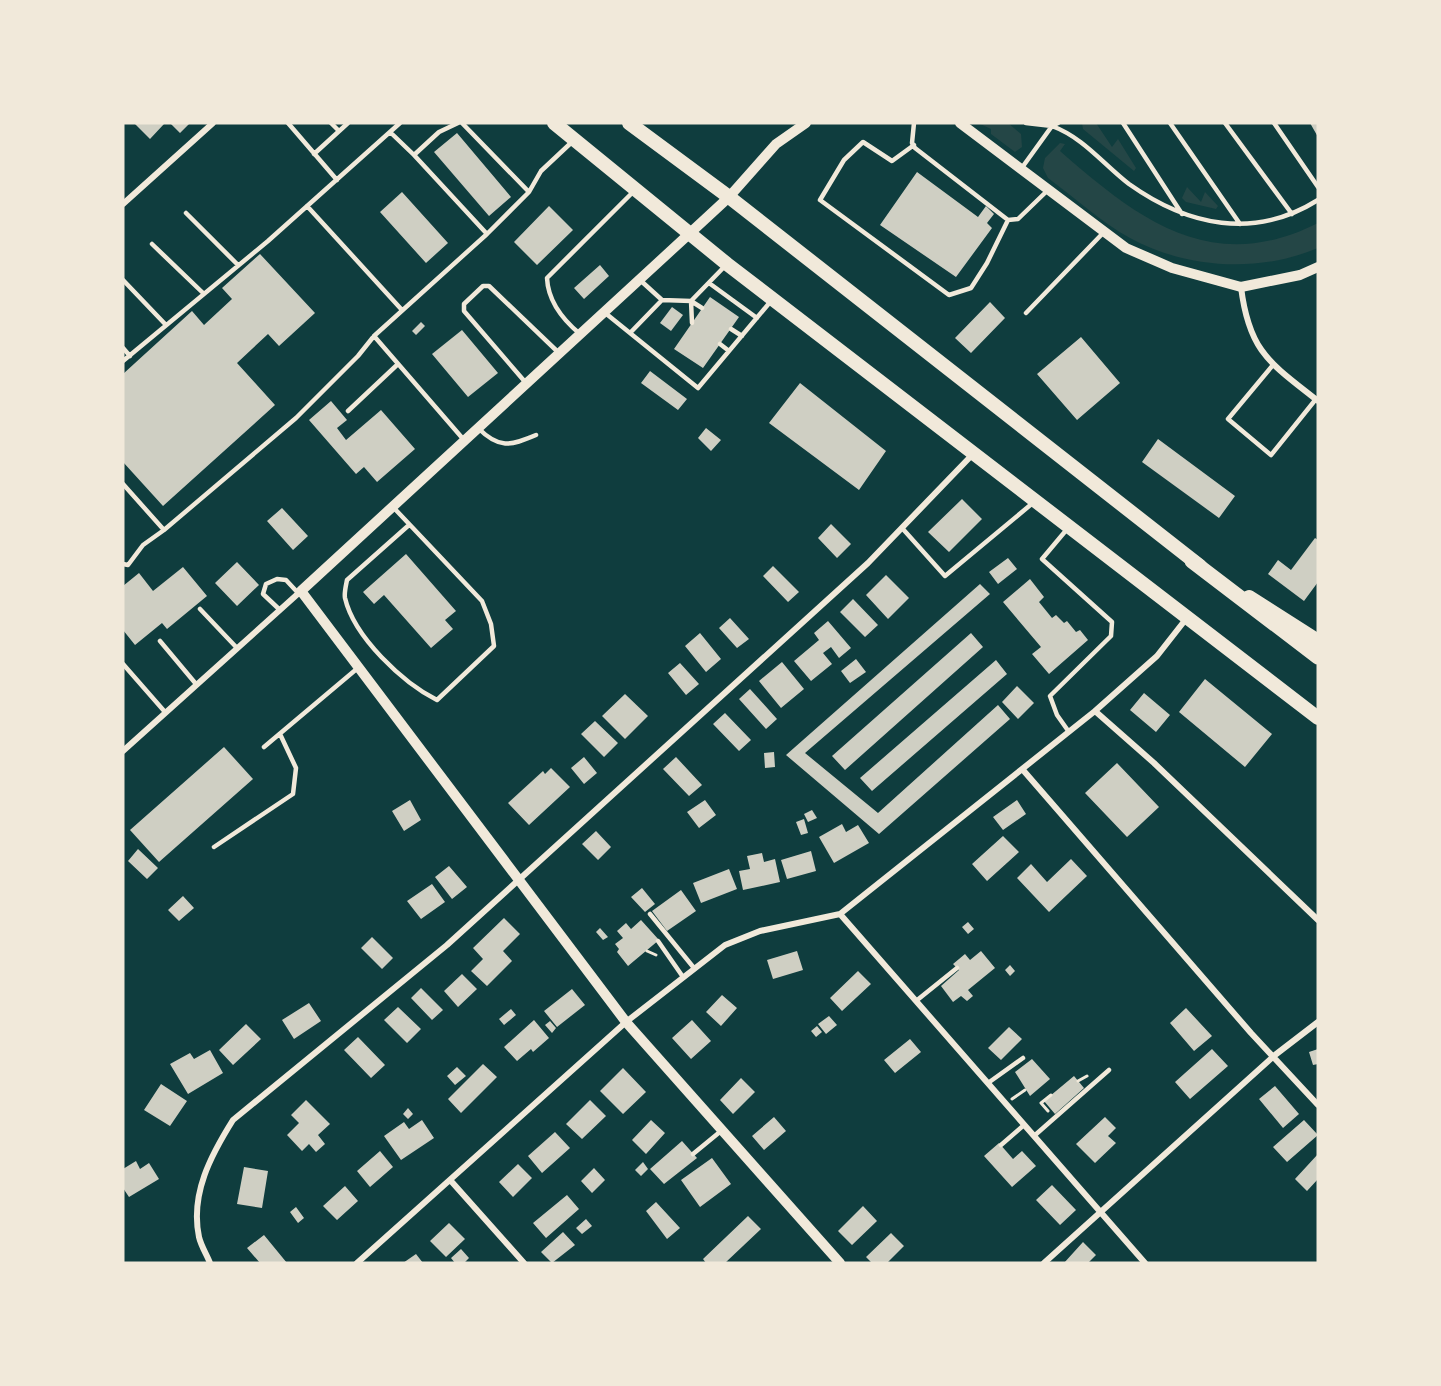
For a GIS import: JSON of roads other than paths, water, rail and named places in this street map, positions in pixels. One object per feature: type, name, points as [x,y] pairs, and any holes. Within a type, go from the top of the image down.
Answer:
[{"type":"highway","points":[[554,123],[727,264],[1318,718]]},
{"type":"highway","points":[[628,123],[729,196],[1192,561],[1318,657]]},
{"type":"highway","points":[[1192,561],[1318,641]]},
{"type":"street","points":[[123,204],[213,123]]},
{"type":"street","points":[[123,751],[640,280],[729,196],[776,144],[806,123]]},
{"type":"street","points":[[960,123],[1125,248],[1172,268],[1241,287],[1300,275],[1318,267]]},
{"type":"street","points":[[1241,287],[1244,307],[1260,352],[1317,400]]},
{"type":"street","points":[[210,1263],[199,1237],[198,1198],[210,1156],[233,1120],[447,945],[868,563],[973,454]]},
{"type":"street","points":[[300,592],[626,1022],[840,1263]]},
{"type":"street","points":[[357,1263],[626,1022],[694,968],[725,945],[760,931],[840,914],[1095,711],[1157,656],[1186,618]]},
{"type":"street","points":[[1095,711],[1154,763],[1318,920]]},
{"type":"street","points":[[1023,770],[1251,1033],[1275,1055],[1318,1105]]},
{"type":"street","points":[[840,914],[1145,1263]]},
{"type":"street","points":[[1044,1263],[1099,1211],[1275,1055],[1318,1022]]},
{"type":"street","points":[[451,1181],[524,1263]]},
{"type":"lane","points":[[288,123],[337,180]]},
{"type":"lane","points":[[331,123],[339,131]]},
{"type":"lane","points":[[314,154],[348,123]]},
{"type":"lane","points":[[123,362],[307,206],[400,123]]},
{"type":"lane","points":[[414,155],[439,132],[460,123],[529,192]]},
{"type":"lane","points":[[914,123],[914,145]]},
{"type":"lane","points":[[1026,123],[1052,126],[1072,134],[1130,184],[1184,216],[1240,224],[1267,221],[1292,214],[1318,200]]},
{"type":"lane","points":[[1021,169],[1052,126],[1058,123]]},
{"type":"lane","points":[[1123,123],[1184,216]]},
{"type":"lane","points":[[1170,123],[1240,224]]},
{"type":"lane","points":[[1226,123],[1292,214]]},
{"type":"lane","points":[[1274,123],[1318,187]]},
{"type":"lane","points":[[390,132],[487,234]]},
{"type":"lane","points":[[123,564],[128,565],[143,545],[164,530],[296,418],[358,356],[374,336],[487,234],[529,192],[541,171],[574,140]]},
{"type":"lane","points":[[914,145],[892,161],[863,142],[844,160],[820,201],[950,295],[970,288],[987,263],[1008,220]]},
{"type":"lane","points":[[914,145],[1008,220],[1018,219],[1048,190]]},
{"type":"lane","points":[[580,334],[566,322],[548,293],[547,278],[635,190]]},
{"type":"lane","points":[[307,206],[402,310]]},
{"type":"lane","points":[[186,213],[238,265]]},
{"type":"lane","points":[[1026,313],[1104,232]]},
{"type":"lane","points":[[152,244],[203,293]]},
{"type":"lane","points":[[692,323],[692,301],[727,264]]},
{"type":"lane","points":[[123,280],[166,325]]},
{"type":"lane","points":[[640,280],[662,300],[692,301],[702,308]]},
{"type":"lane","points":[[709,283],[757,318]]},
{"type":"lane","points":[[526,384],[464,311],[464,304],[483,286],[489,286],[559,353]]},
{"type":"lane","points":[[604,312],[698,388],[773,299]]},
{"type":"lane","points":[[630,333],[662,300]]},
{"type":"lane","points":[[731,329],[742,336]]},
{"type":"lane","points":[[374,336],[464,440]]},
{"type":"lane","points":[[720,344],[729,351]]},
{"type":"lane","points":[[123,348],[130,356]]},
{"type":"lane","points":[[348,411],[398,364]]},
{"type":"lane","points":[[1274,365],[1228,419],[1271,455],[1317,400]]},
{"type":"lane","points":[[478,428],[491,441],[504,444],[518,443],[536,435]]},
{"type":"lane","points":[[123,484],[164,530]]},
{"type":"lane","points":[[902,528],[945,576],[1034,501]]},
{"type":"lane","points":[[393,507],[482,601],[491,624],[494,646],[437,700],[415,689],[364,637],[345,597],[347,580],[409,525]]},
{"type":"lane","points":[[1068,528],[1042,559],[1112,622],[1111,636],[1050,696],[1057,715],[1069,732]]},
{"type":"lane","points":[[280,610],[263,594],[266,584],[277,579],[286,580],[300,592]]},
{"type":"lane","points":[[200,609],[237,648]]},
{"type":"lane","points":[[160,641],[196,684]]},
{"type":"lane","points":[[123,664],[165,712]]},
{"type":"lane","points":[[264,747],[359,667]]},
{"type":"lane","points":[[214,847],[293,794],[296,768],[280,734]]},
{"type":"lane","points":[[650,914],[694,968]]},
{"type":"lane","points":[[658,941],[683,977]]},
{"type":"lane","points":[[916,1001],[957,968]]},
{"type":"lane","points":[[988,1083],[1023,1058]]},
{"type":"lane","points":[[1034,1136],[1109,1070]]},
{"type":"lane","points":[[1001,1145],[1024,1125]]},
{"type":"lane","points":[[693,1154],[721,1131]]}]
